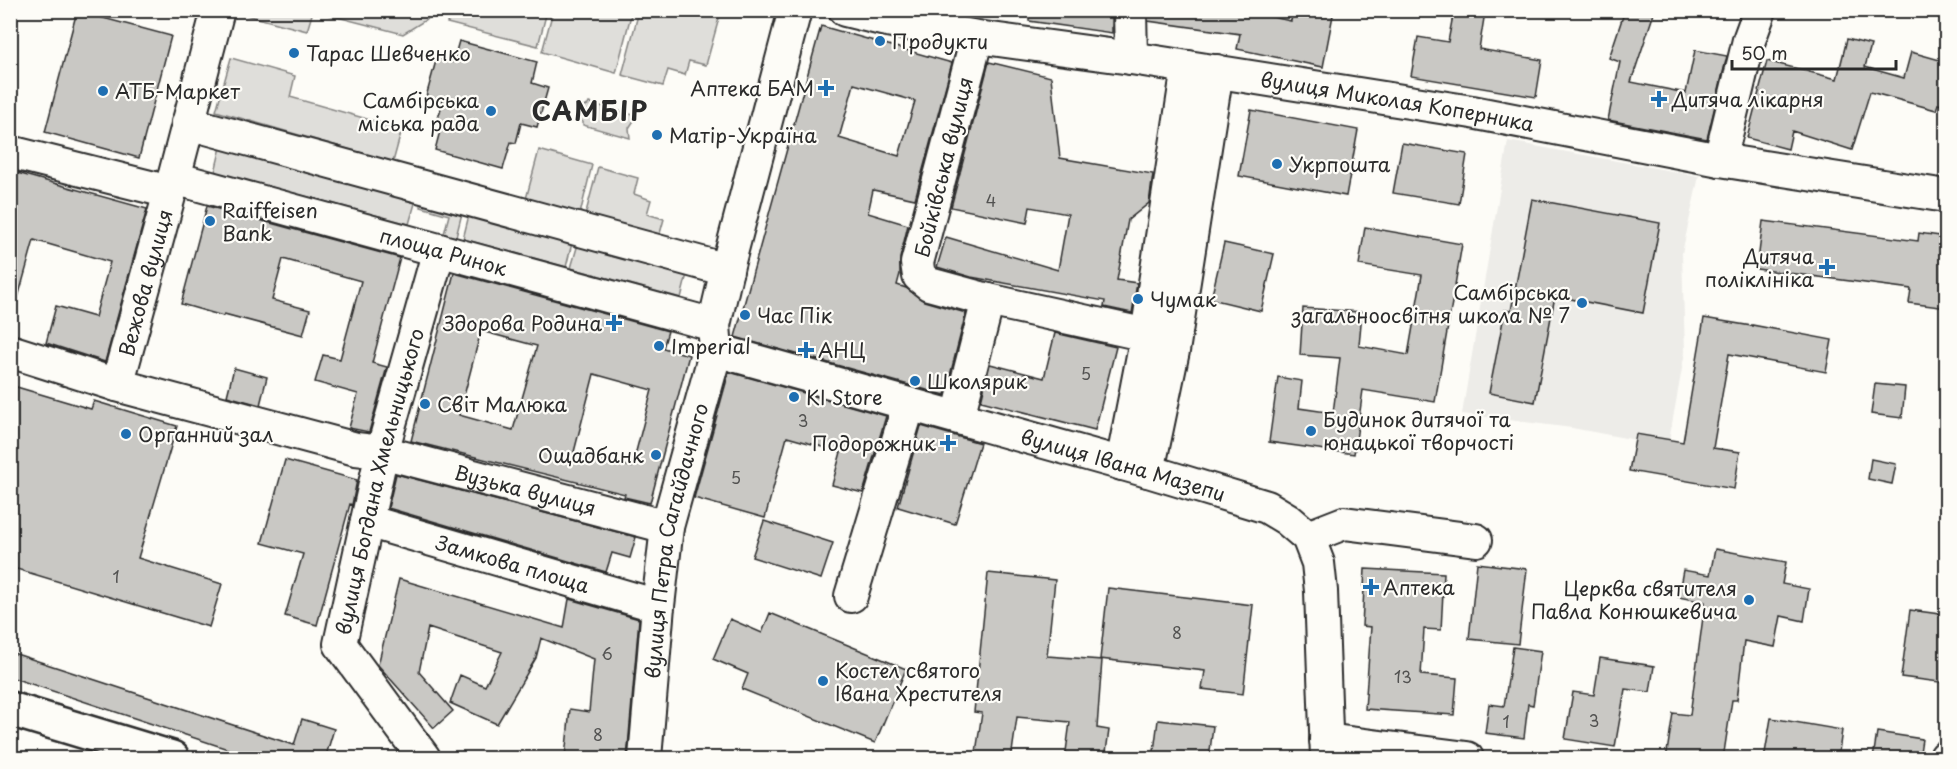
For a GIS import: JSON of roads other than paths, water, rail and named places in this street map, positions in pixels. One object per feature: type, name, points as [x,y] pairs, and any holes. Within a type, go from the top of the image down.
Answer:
[{"type":"main road","points":[[10,709],[172,759]]},
{"type":"street","points":[[715,337],[727,270],[795,10]]},
{"type":"street","name":"вулиця Миколая Коперника","points":[[845,10],[882,20],[977,37],[1131,58],[1472,112],[1720,160],[1947,196]]},
{"type":"street","points":[[1130,10],[1131,58]]},
{"type":"street","points":[[1720,160],[1749,40],[1760,10]]},
{"type":"street","points":[[172,185],[214,12]]},
{"type":"street","name":"Бойківська вулиця","points":[[977,37],[917,263],[919,276],[929,284],[988,300],[1147,336]]},
{"type":"street","points":[[1135,467],[1147,336],[1202,69]]},
{"type":"street","points":[[1135,467],[1173,351],[1202,69]]},
{"type":"street","points":[[188,123],[727,270]]},
{"type":"street","name":"площа Ринок","points":[[10,152],[172,185],[439,250],[715,337]]},
{"type":"street","name":"Вежова вулиця","points":[[117,386],[172,185]]},
{"type":"street","name":"вулиця Богдана Хмельницького","points":[[424,759],[340,644],[382,452],[439,250]]},
{"type":"street","points":[[958,417],[988,300]]},
{"type":"street","name":"вулиця Івана Мазепи","points":[[715,337],[909,404],[1135,467],[1267,507],[1287,519],[1308,537]]},
{"type":"street","name":"вулиця Петра Сагайдачного","points":[[645,759],[667,527],[715,337]]},
{"type":"street","name":"Вузька вулиця","points":[[10,351],[117,386],[356,449],[382,452],[667,527]]},
{"type":"street","points":[[852,596],[909,404]]},
{"type":"street","name":"Замкова площа","points":[[367,521],[658,606]]},
{"type":"street","points":[[1467,759],[1327,749],[1321,591],[1318,563],[1308,537],[1344,523],[1476,540]]},
{"type":"place","name":"Продукти","points":[[880,41]]},
{"type":"place","name":"Тарас Шевченко","points":[[294,53]]},
{"type":"place","name":"Аптека БАМ","points":[[826,88]]},
{"type":"place","name":"АТБ-Маркет","points":[[103,91]]},
{"type":"place","name":"Дитяча лікарня","points":[[1659,99]]},
{"type":"place","name":"Самбірська міська рада","points":[[491,111]]},
{"type":"place","name":"Матір-Україна","points":[[657,135]]},
{"type":"place","name":"Укрпошта","points":[[1277,164]]},
{"type":"place","name":"Raiffeisen Bank","points":[[210,221]]},
{"type":"place","name":"Дитяча поліклініка","points":[[1827,267]]},
{"type":"place","name":"Чумак","points":[[1138,299]]},
{"type":"place","name":"Самбірська загальноосвітня школа № 7","points":[[1582,303]]},
{"type":"place","name":"Час Пік","points":[[745,315]]},
{"type":"place","name":"Здорова Родина","points":[[614,323]]},
{"type":"place","name":"Imperial","points":[[659,346]]},
{"type":"place","name":"АНЦ","points":[[806,350]]},
{"type":"place","name":"Школярик","points":[[915,381]]},
{"type":"place","name":"KI Store","points":[[794,397]]},
{"type":"place","name":"Світ Малюка","points":[[425,404]]},
{"type":"place","name":"Будинок дитячої та юнацької творчості","points":[[1311,431]]},
{"type":"place","name":"Органний зал","points":[[126,434]]},
{"type":"place","name":"Подорожник","points":[[948,443]]},
{"type":"place","name":"Ощадбанк","points":[[656,455]]},
{"type":"place","name":"Аптека","points":[[1371,587]]},
{"type":"place","name":"Церква святителя Павла Конюшкевича","points":[[1749,600]]},
{"type":"place","name":"Костел святого Івана Хрестителя","points":[[823,681]]},
{"type":"district","name":"САМБІР","points":[[590,110]]}]
